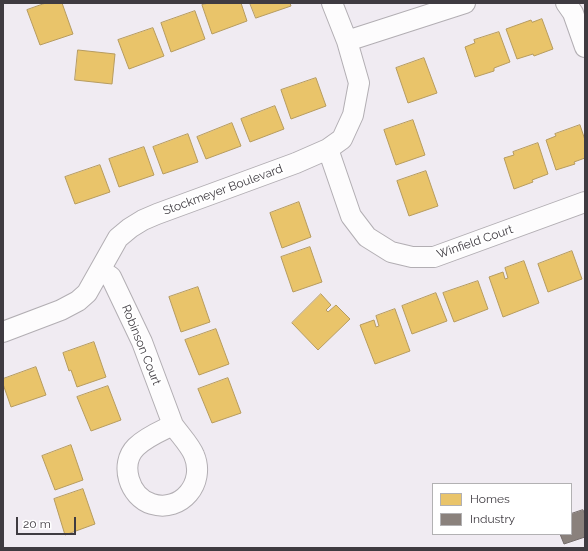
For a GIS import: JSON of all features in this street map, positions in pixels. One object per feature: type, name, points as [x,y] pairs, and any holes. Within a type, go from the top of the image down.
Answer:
[{"type":"street","name":"Stockmeyer Boulevard","points":[[3,332],[61,310],[78,301],[87,294],[118,238],[143,220],[296,163],[328,149],[342,139],[354,115],[359,83],[347,41],[332,3]]},
{"type":"street","points":[[347,41],[465,3]]},
{"type":"street","points":[[566,3],[573,13],[585,47]]},
{"type":"street","name":"Winfield Court","points":[[328,149],[351,216],[367,236],[391,252],[412,257],[434,257],[585,202]]},
{"type":"street","name":"Robinson Court","points":[[101,270],[111,277],[142,342],[173,425]]},
{"type":"building: Homes","points":[[46,3],[62,3],[73,34],[40,45],[27,10]]},
{"type":"building: Homes","points":[[209,3],[241,3],[247,21],[212,34],[202,5]]},
{"type":"building: Homes","points":[[250,3],[290,3],[291,6],[256,18]]},
{"type":"building: Homes","points":[[195,11],[205,39],[171,52],[161,23]]},
{"type":"building: Homes","points":[[542,19],[553,49],[534,56],[533,54],[517,59],[506,29],[531,20],[532,22]]},
{"type":"building: Homes","points":[[153,28],[164,56],[129,69],[118,40]]},
{"type":"building: Homes","points":[[499,32],[510,62],[494,68],[494,71],[475,77],[465,47],[475,43],[474,40]]},
{"type":"building: Homes","points":[[78,50],[115,54],[112,84],[75,80]]},
{"type":"building: Homes","points":[[424,58],[437,93],[408,103],[396,68]]},
{"type":"building: Homes","points":[[316,78],[326,106],[291,119],[281,90]]},
{"type":"building: Homes","points":[[275,106],[284,129],[250,142],[241,119]]},
{"type":"building: Homes","points":[[413,120],[425,155],[396,165],[384,130]]},
{"type":"building: Homes","points":[[232,123],[241,146],[206,159],[197,137]]},
{"type":"building: Homes","points":[[580,125],[585,140],[585,158],[574,162],[575,164],[556,170],[546,140],[556,136],[555,134]]},
{"type":"building: Homes","points":[[188,134],[198,162],[163,174],[153,147]]},
{"type":"building: Homes","points":[[538,143],[548,174],[532,180],[533,182],[514,189],[504,158],[514,155],[513,152]]},
{"type":"building: Homes","points":[[144,147],[154,175],[119,187],[109,159]]},
{"type":"building: Homes","points":[[100,165],[110,192],[75,204],[65,177]]},
{"type":"building: Homes","points":[[426,171],[438,206],[409,216],[397,181]]},
{"type":"building: Homes","points":[[299,202],[311,237],[282,248],[270,213]]},
{"type":"building: Homes","points":[[310,247],[322,282],[293,292],[281,257]]},
{"type":"building: Homes","points":[[572,251],[582,279],[548,292],[538,264]]},
{"type":"building: Homes","points":[[524,261],[539,303],[503,317],[489,277],[503,272],[505,279],[508,278],[505,268]]},
{"type":"building: Homes","points":[[478,281],[488,309],[454,322],[443,293]]},
{"type":"building: Homes","points":[[198,287],[210,322],[181,332],[169,297]]},
{"type":"building: Homes","points":[[436,293],[447,321],[412,334],[402,306]]},
{"type":"building: Homes","points":[[321,294],[331,305],[326,310],[328,312],[336,305],[350,319],[318,350],[292,323]]},
{"type":"building: Homes","points":[[395,309],[410,351],[375,364],[360,325],[374,320],[376,327],[379,326],[376,316]]},
{"type":"building: Homes","points":[[216,329],[229,364],[199,375],[185,340]]},
{"type":"building: Homes","points":[[94,342],[106,377],[77,387],[71,370],[69,371],[63,353]]},
{"type":"building: Homes","points":[[36,367],[46,395],[11,407],[3,384],[3,379]]},
{"type":"building: Homes","points":[[228,378],[241,413],[212,423],[198,389]]},
{"type":"building: Homes","points":[[108,386],[121,420],[91,431],[77,397]]},
{"type":"building: Homes","points":[[71,445],[83,480],[55,490],[42,456]]},
{"type":"building: Homes","points":[[83,489],[95,524],[65,535],[54,499]]},
{"type":"building: Industry","points":[[583,510],[585,514],[585,537],[564,544],[560,535],[572,535],[572,514]]}]
